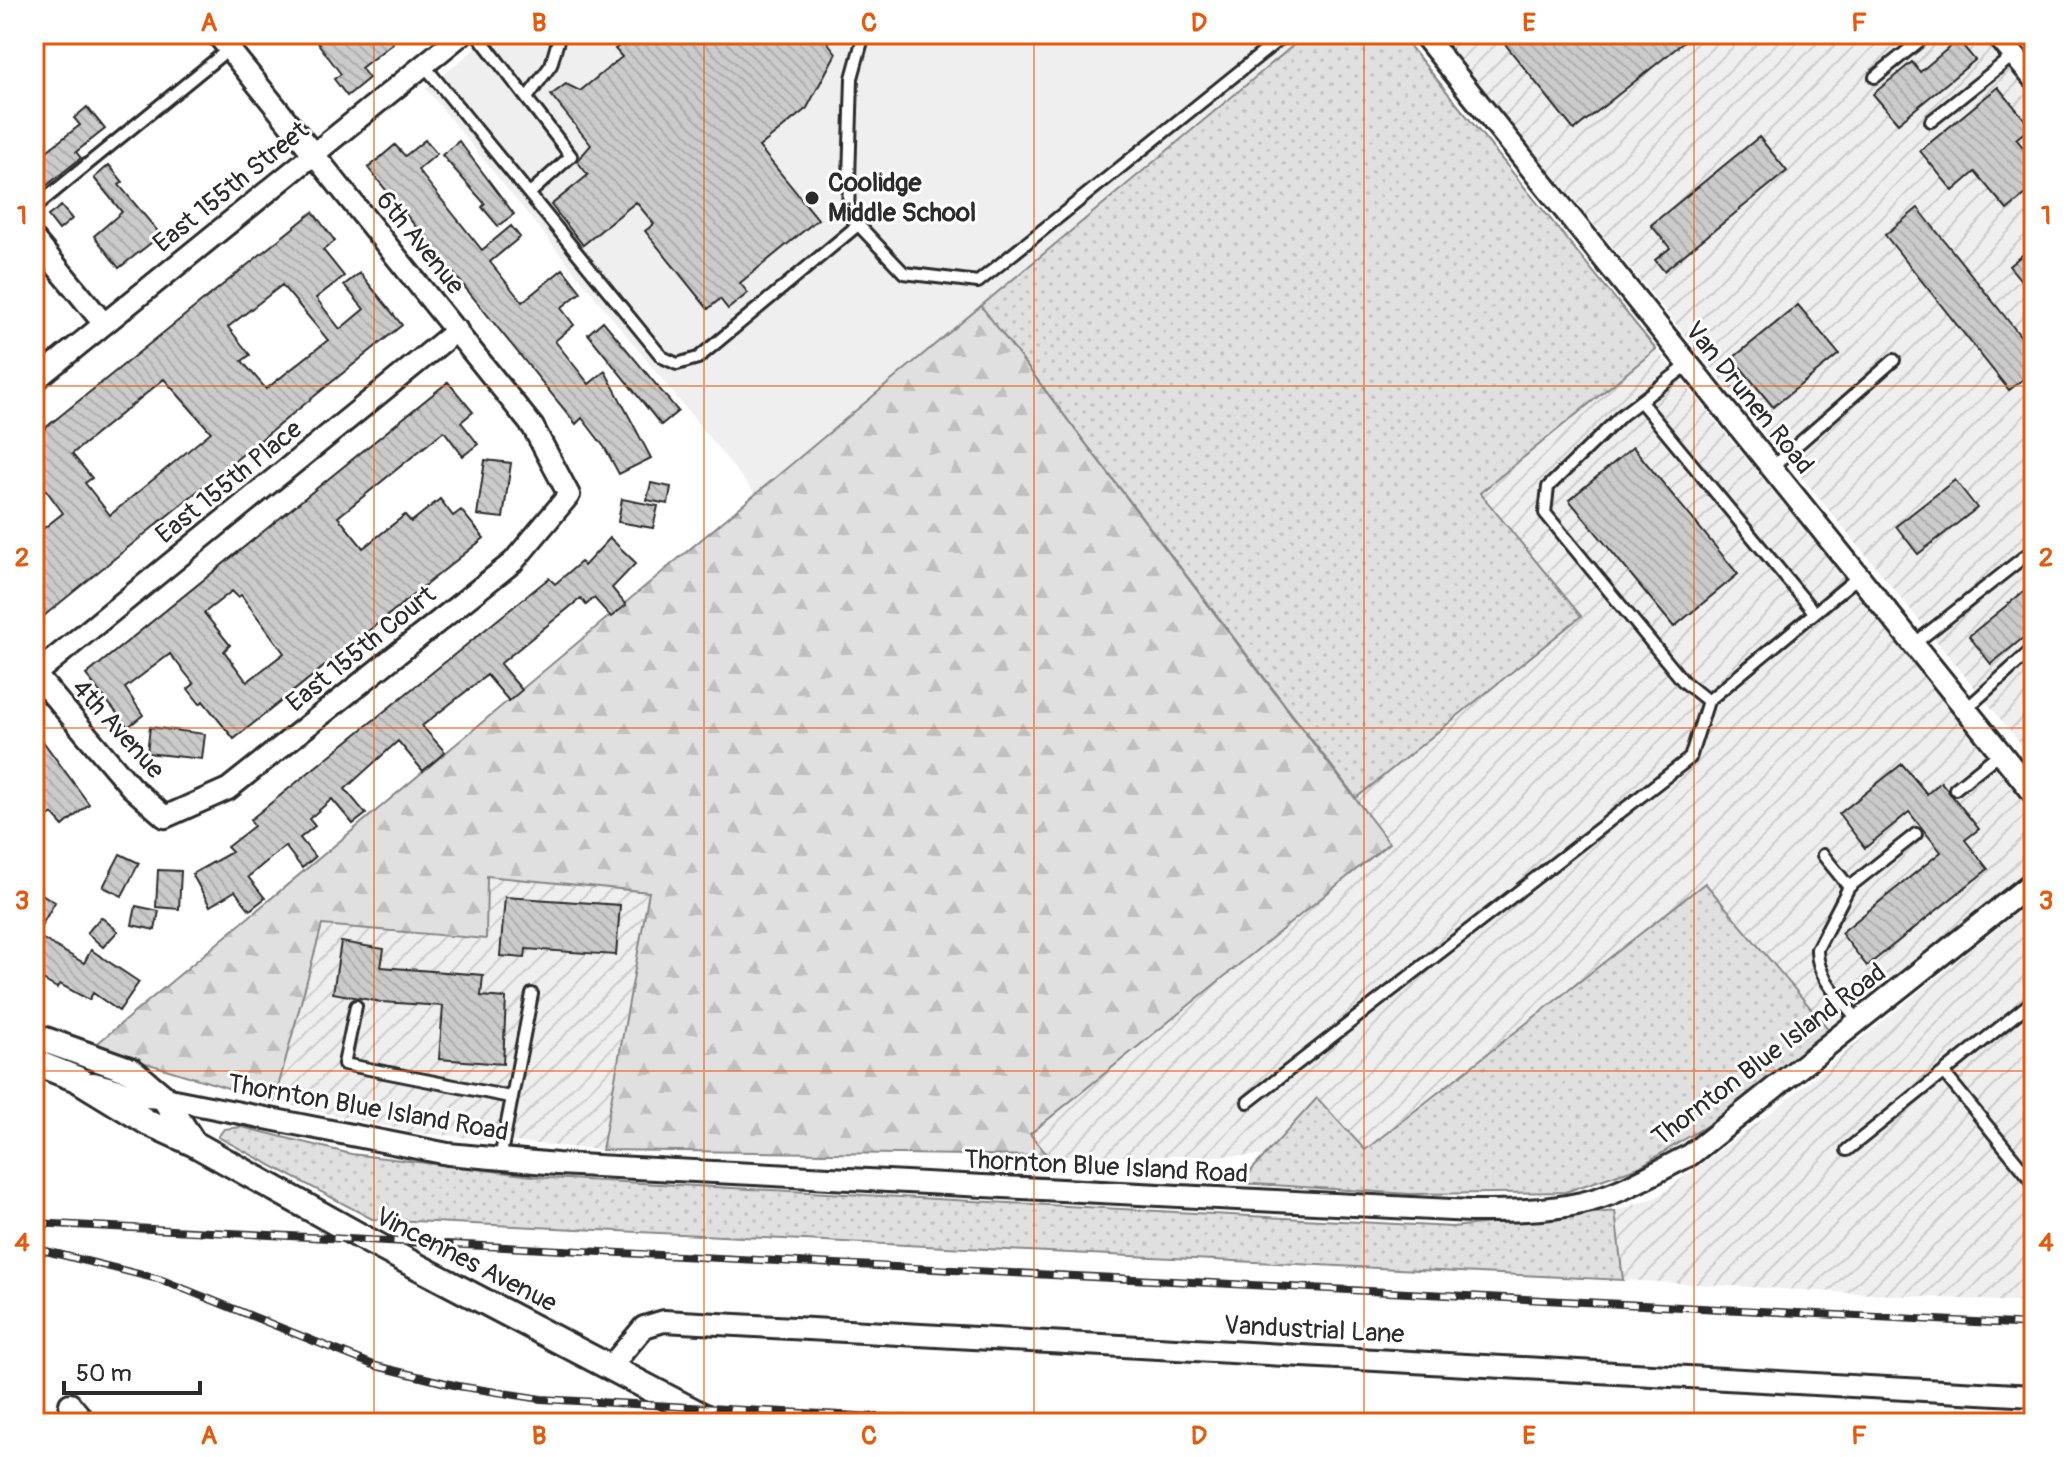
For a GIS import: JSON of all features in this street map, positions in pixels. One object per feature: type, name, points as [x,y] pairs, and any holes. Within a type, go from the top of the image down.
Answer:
[{"type":"street","name":"East 155th Street","points":[[34,381],[462,34]]},
{"type":"street","name":"Van Drunen Road","points":[[1423,34],[2034,794]]},
{"type":"street","points":[[1996,34],[2034,79]]},
{"type":"street","name":"6th Avenue","points":[[223,41],[533,427],[569,495]]},
{"type":"street","points":[[34,239],[104,324]]},
{"type":"street","name":"East 155th Place","points":[[34,674],[457,330]]},
{"type":"street","name":"East 155th Court","points":[[165,817],[205,801],[241,779],[513,562],[569,495]]},
{"type":"street","name":"4th Avenue","points":[[34,674],[131,787],[165,817]]},
{"type":"street","name":"Thornton Blue Island Road","points":[[77,1079],[144,1097],[164,1098],[448,1154],[500,1159],[671,1171],[1440,1210],[1538,1210],[1584,1202],[1626,1187],[1690,1155],[2034,881]]},
{"type":"street","name":"Vincennes Avenue","points":[[34,1036],[132,1071],[164,1098],[193,1143]]},
{"type":"street","name":"Vincennes Avenue","points":[[34,1062],[77,1079],[147,1122],[193,1143],[367,1240],[716,1423]]},
{"type":"street","name":"Vandustrial Lane","points":[[611,1366],[644,1327],[664,1321],[2034,1396]]},
{"type":"street","points":[[70,1404],[86,1423]]},
{"type":"lane","points":[[34,208],[223,41],[247,34]]},
{"type":"lane","points":[[477,34],[571,156],[529,194]]},
{"type":"lane","points":[[527,98],[551,65],[560,34]]},
{"type":"lane","points":[[864,34],[852,78],[848,214],[904,273],[978,282],[1286,34]]},
{"type":"lane","points":[[1875,77],[1928,34]]},
{"type":"lane","points":[[1931,121],[2014,55]]},
{"type":"lane","points":[[424,65],[662,357],[677,364],[698,358],[858,225]]},
{"type":"lane","points":[[1772,467],[1894,360]]},
{"type":"lane","points":[[1689,364],[1640,401],[1548,487],[1545,513],[1683,681],[1708,701]]},
{"type":"lane","points":[[1640,401],[1814,612]]},
{"type":"lane","points":[[1914,644],[2034,549]]},
{"type":"lane","points":[[1248,1102],[1690,758],[1708,701],[1859,576]]},
{"type":"lane","points":[[1966,709],[2034,648]]},
{"type":"lane","points":[[1955,789],[2001,752]]},
{"type":"lane","points":[[1859,1021],[1829,985],[1816,960],[1823,933],[1849,887],[1916,834]]},
{"type":"lane","points":[[1823,855],[1849,887]]},
{"type":"lane","points":[[500,1159],[532,994]]},
{"type":"lane","points":[[1847,1150],[2034,1000]]},
{"type":"lane","points":[[356,1006],[344,1064],[510,1097]]},
{"type":"lane","points":[[1944,1073],[2034,1183]]},
{"type":"shaded area","name":"Coolidge Middle School","points":[[493,34],[1307,34],[756,495],[426,89]]},
{"type":"shaded area","points":[[1438,34],[1984,34],[2034,95],[2034,760]]},
{"type":"shaded area","points":[[1656,349],[1940,694],[2034,817],[2034,865],[1830,1031],[1704,883],[1365,1151],[1317,1098],[1264,1156],[1048,1156],[1030,1134],[1389,843],[1356,798],[1581,616],[1480,493]]},
{"type":"shaded area","points":[[487,876],[650,892],[602,1150],[418,1133],[274,1102],[321,925],[486,939]]},
{"type":"shaded area","points":[[2034,898],[2034,1303],[1623,1280],[1615,1211],[1657,1197],[1773,1111]]},
{"type":"green space","points":[[1307,34],[1400,34],[1656,349],[1480,493],[1581,616],[1356,798],[981,306]]},
{"type":"green space","points":[[981,306],[1389,843],[1030,1134],[1048,1156],[602,1150],[649,892],[487,876],[486,939],[322,925],[274,1102],[93,1047]]},
{"type":"green space","points":[[1705,883],[1830,1031],[1729,1112],[1639,1167],[1565,1192],[1409,1194],[1240,1183],[1317,1098],[1365,1150]]},
{"type":"green space","points":[[242,1127],[351,1154],[549,1178],[1452,1227],[1615,1211],[1623,1280],[372,1219],[218,1137],[224,1129]]},
{"type":"building","points":[[311,34],[386,34],[393,43],[361,68],[369,78],[347,96],[334,79],[341,74]]},
{"type":"building","points":[[634,34],[821,34],[836,53],[807,108],[759,147],[818,219],[740,283],[748,293],[728,309],[720,299],[708,309],[645,231],[654,224],[636,202],[583,245],[551,205],[588,175],[577,161],[591,145],[551,95],[566,84],[580,91],[622,57],[615,49]]},
{"type":"building","points":[[1497,34],[1694,34],[1574,130]]},
{"type":"building","points":[[1958,40],[1975,60],[1898,123],[1873,94],[1912,62],[1920,72]]},
{"type":"building","points":[[1998,87],[2031,127],[2016,139],[2034,160],[2034,187],[2007,210],[1975,172],[1953,191],[1920,151]]},
{"type":"building","points":[[87,107],[105,129],[76,152],[81,158],[46,186],[34,171],[34,161],[80,125],[74,118]]},
{"type":"building","points":[[1759,137],[1787,171],[1664,271],[1655,260],[1670,248],[1651,225]]},
{"type":"building","points":[[425,140],[437,154],[418,170],[482,250],[511,226],[520,237],[490,262],[522,302],[563,269],[581,292],[561,308],[574,325],[555,341],[589,384],[605,371],[651,458],[619,474],[605,448],[582,418],[576,424],[368,168],[395,145],[405,156]]},
{"type":"building","points":[[459,141],[514,214],[498,226],[482,207],[485,204],[442,155]]},
{"type":"building","points":[[109,165],[123,182],[119,185],[161,235],[119,268],[94,236],[122,212],[94,178]]},
{"type":"building","points":[[61,206],[72,219],[59,230],[48,216]]},
{"type":"building","points":[[1918,208],[2034,353],[2034,371],[2009,390],[1885,235]]},
{"type":"building","points":[[313,212],[335,241],[323,250],[344,276],[316,298],[340,329],[364,309],[344,285],[360,273],[402,325],[34,624],[34,536],[63,513],[34,474],[34,437]],"holes":[[[282,285],[328,340],[266,389],[242,361],[250,355],[228,327]],[[164,379],[211,432],[110,515],[85,483],[92,478],[72,454]]]},
{"type":"building","points":[[2034,245],[2034,296],[2009,266]]},
{"type":"building","points":[[1798,305],[1839,354],[1773,407],[1733,358]]},
{"type":"building","points":[[603,321],[678,411],[661,425],[588,334]]},
{"type":"building","points":[[448,382],[473,412],[461,422],[478,444],[463,456],[444,431],[338,517],[363,548],[405,515],[411,522],[440,499],[453,516],[461,510],[484,538],[234,739],[203,701],[200,704],[188,689],[194,684],[170,654],[125,688],[143,715],[128,727],[86,675]],"holes":[[[232,591],[238,597],[241,595],[284,653],[247,682],[224,651],[230,645],[204,613]]]},
{"type":"building","points":[[1633,447],[1738,574],[1674,627],[1569,500]]},
{"type":"building","points":[[485,460],[511,463],[503,518],[477,515]]},
{"type":"building","points":[[1955,480],[1977,508],[1918,554],[1896,526]]},
{"type":"building","points":[[651,483],[671,487],[668,504],[647,500]]},
{"type":"building","points":[[622,499],[658,506],[653,528],[618,522]]},
{"type":"building","points":[[610,538],[636,563],[612,588],[626,605],[611,617],[594,598],[586,605],[581,598],[500,664],[522,690],[509,701],[487,675],[422,726],[445,752],[423,771],[398,741],[345,789],[366,814],[353,824],[332,799],[309,819],[315,826],[300,838],[315,857],[302,868],[285,846],[248,877],[265,898],[250,910],[235,891],[210,906],[192,874],[232,852],[227,847],[254,826],[250,820],[549,578],[555,584],[581,562],[584,566]]},
{"type":"building","points":[[2028,588],[2034,596],[2034,629],[1991,664],[1969,636]]},
{"type":"building","points":[[150,727],[205,734],[202,759],[147,753]]},
{"type":"building","points":[[34,729],[89,804],[63,826],[52,814],[34,829]]},
{"type":"building","points":[[1902,764],[1927,794],[1941,782],[1979,829],[1965,840],[1988,869],[1867,966],[1841,933],[1941,852],[1909,812],[1865,848],[1839,814]]},
{"type":"building","points":[[120,854],[139,863],[122,896],[103,887]]},
{"type":"building","points":[[158,870],[181,871],[179,909],[156,907]]},
{"type":"building","points":[[40,893],[55,902],[36,935],[84,963],[91,950],[139,982],[119,1011],[93,993],[89,1000],[60,984],[57,988],[34,975],[34,904]]},
{"type":"building","points":[[505,897],[620,905],[616,955],[526,949],[525,958],[500,956]]},
{"type":"building","points":[[136,906],[159,911],[155,930],[132,925]]},
{"type":"building","points":[[101,917],[118,931],[103,947],[87,933]]},
{"type":"building","points":[[341,942],[384,949],[381,967],[483,975],[481,996],[506,998],[503,1064],[439,1059],[443,1006],[381,1002],[333,993]]},
{"type":"railway","points":[[34,1223],[2034,1325]]},
{"type":"railway","points":[[34,1248],[162,1280],[376,1366],[458,1386],[541,1399],[989,1423]]},
{"type":"place","name":"Coolidge Middle School","points":[[812,198]]}]
